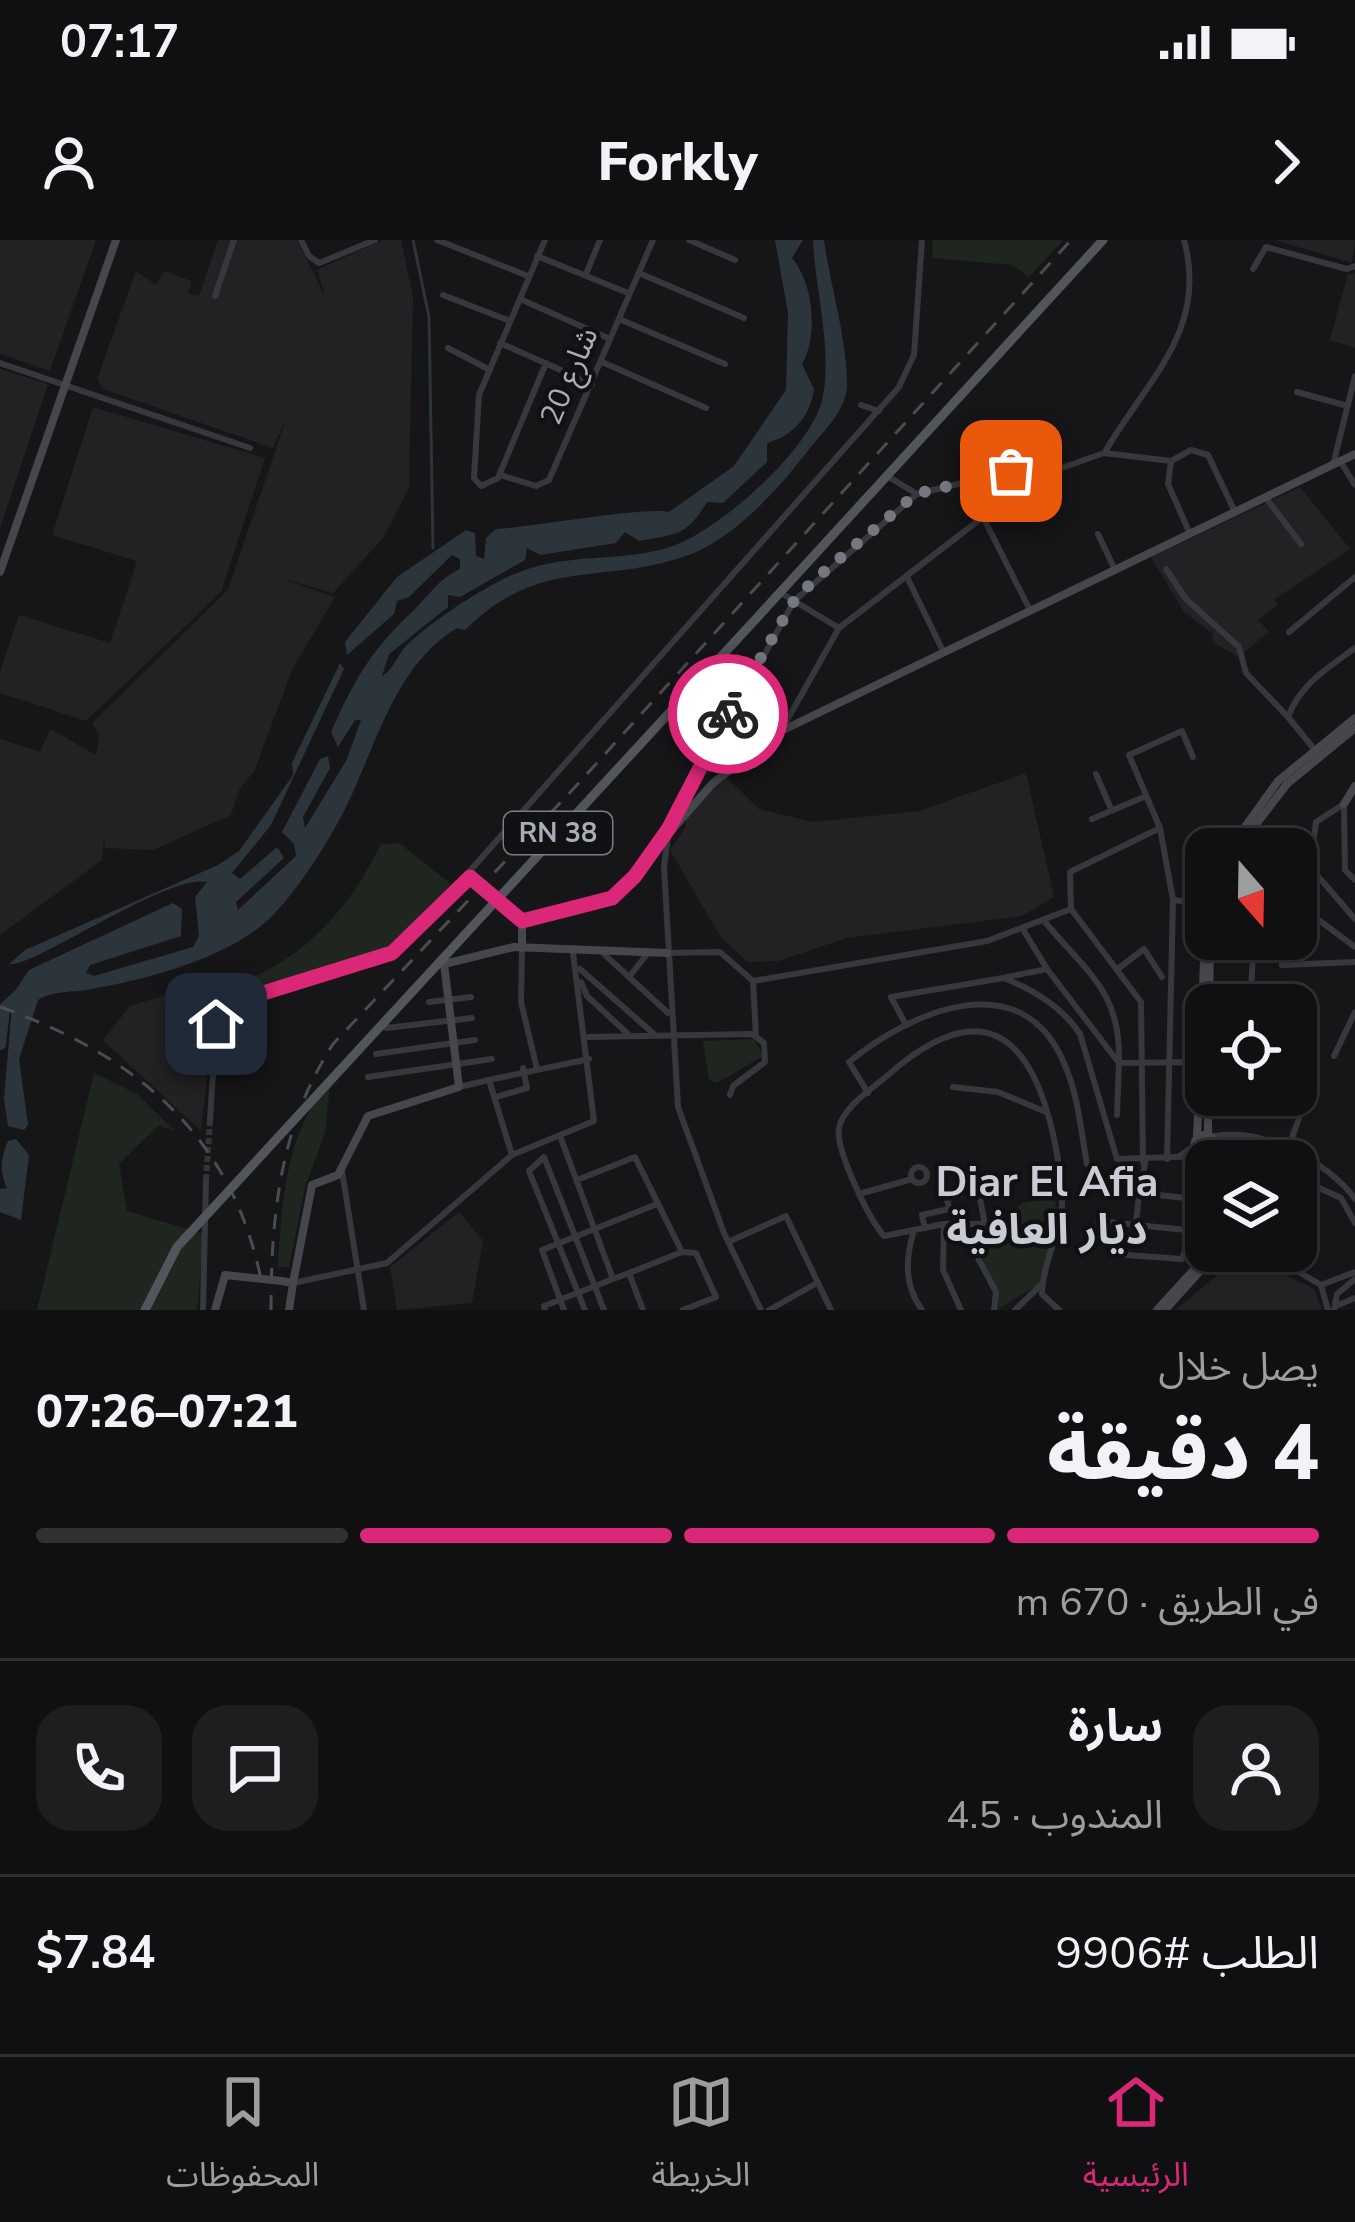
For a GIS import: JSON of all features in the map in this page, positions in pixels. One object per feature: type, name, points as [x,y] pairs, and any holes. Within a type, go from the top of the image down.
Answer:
[{"type":"main road","name":"RN 38","points":[[146,1310],[177,1247],[1103,240]]},
{"type":"street","points":[[0,572],[116,240]]},
{"type":"street","points":[[215,296],[234,240]]},
{"type":"street","points":[[301,240],[319,263],[376,240]]},
{"type":"street","points":[[437,240],[528,276]]},
{"type":"street","points":[[544,240],[476,408],[474,478],[488,486],[499,475],[546,364]]},
{"type":"street","points":[[586,274],[600,240]]},
{"type":"street","name":"شارع 20","points":[[499,475],[536,486],[547,483],[653,240]]},
{"type":"street","points":[[689,240],[735,260]]},
{"type":"street","points":[[210,1120],[217,1019],[226,1005],[392,953],[470,877],[879,411],[912,363],[922,240]]},
{"type":"street","points":[[1104,453],[1178,342],[1190,269],[1184,240]]},
{"type":"street","points":[[1252,269],[1267,247],[1347,269],[1355,266]]},
{"type":"street","points":[[537,256],[630,293]]},
{"type":"street","points":[[639,273],[743,318]]},
{"type":"street","points":[[443,295],[510,321]]},
{"type":"street","points":[[520,299],[611,339]]},
{"type":"street","points":[[619,319],[725,364]]},
{"type":"street","points":[[500,343],[592,384]]},
{"type":"street","points":[[448,349],[490,370]]},
{"type":"street","points":[[602,362],[706,408]]},
{"type":"street","points":[[0,363],[250,448]]},
{"type":"street","points":[[1337,463],[1355,376]]},
{"type":"street","points":[[1297,392],[1348,406]]},
{"type":"street","points":[[861,405],[879,411]]},
{"type":"street","points":[[781,731],[839,628],[983,517],[1051,473],[1104,453],[1171,460],[1191,450],[1208,455],[1235,512]]},
{"type":"street","points":[[815,1284],[765,1310],[728,1242],[678,1107],[668,1013],[664,867],[669,828],[713,783],[781,731],[1355,454]]},
{"type":"street","points":[[1171,460],[1168,484],[1190,534]]},
{"type":"street","points":[[1337,463],[1355,485]]},
{"type":"street","points":[[522,921],[612,898],[635,876],[669,828],[794,601],[916,494],[1011,471],[1051,473]]},
{"type":"street","points":[[886,476],[916,494]]},
{"type":"street","points":[[1266,498],[1301,544]]},
{"type":"street","points":[[983,517],[1030,610]]},
{"type":"street","points":[[1098,534],[1114,568]]},
{"type":"street","points":[[1166,569],[1186,599],[1239,646],[1246,673],[1314,749]]},
{"type":"street","points":[[907,577],[944,653]]},
{"type":"street","points":[[1289,632],[1355,577]]},
{"type":"street","points":[[780,592],[839,628]]},
{"type":"street","points":[[1288,717],[1299,692],[1355,647]]},
{"type":"street","points":[[1245,828],[1261,799],[1355,718]]},
{"type":"street","points":[[1250,828],[1287,784],[1355,728]]},
{"type":"street","points":[[1171,1159],[1173,900],[1160,827],[1129,755],[1182,731],[1193,757]]},
{"type":"street","points":[[1096,774],[1112,811]]},
{"type":"street","points":[[1355,786],[1344,804],[1345,870],[1355,880]]},
{"type":"street","points":[[1092,819],[1146,796]]},
{"type":"street","points":[[1355,801],[1316,822],[1310,867],[1355,919]]},
{"type":"street","points":[[1136,1225],[1144,1162],[1142,1001],[1071,909],[1070,872],[1160,827]]},
{"type":"street","points":[[470,877],[522,921],[521,1002],[537,1069]]},
{"type":"street","points":[[1173,900],[1185,903]]},
{"type":"street","points":[[753,981],[1024,931],[1071,909]]},
{"type":"street","points":[[1045,922],[1110,998],[1120,1024],[1117,1115]]},
{"type":"street","points":[[1317,922],[1355,946]]},
{"type":"street","points":[[1024,931],[1119,1063]]},
{"type":"street","points":[[459,1087],[444,964],[496,948],[573,953],[720,952],[753,981],[756,1036]]},
{"type":"street","points":[[1119,968],[1144,949],[1162,977]]},
{"type":"street","points":[[215,1310],[221,1279],[229,1273],[293,1283],[387,1263],[512,1155],[594,1121],[590,1058],[573,953]]},
{"type":"street","points":[[604,953],[668,1013]]},
{"type":"street","points":[[629,977],[649,953]]},
{"type":"street","points":[[1282,964],[1355,962]]},
{"type":"street","points":[[578,966],[654,1034]]},
{"type":"street","points":[[905,1023],[891,998],[1047,969]]},
{"type":"street","points":[[1004,978],[1069,1018],[1092,1061],[1117,1160],[1185,1158]]},
{"type":"street","points":[[580,979],[587,996],[629,1035]]},
{"type":"street","points":[[429,1002],[471,997]]},
{"type":"street","points":[[868,1093],[849,1062],[923,1012],[987,1004],[1037,1026],[1065,1064],[1087,1164]]},
{"type":"street","points":[[1334,1056],[1355,1012]]},
{"type":"street","points":[[386,1028],[472,1018]]},
{"type":"street","points":[[985,1224],[944,1224],[884,1236],[859,1194],[837,1132],[843,1116],[933,1039],[980,1030],[1022,1052],[1046,1112],[1062,1191],[1058,1233],[1042,1294],[1059,1310]]},
{"type":"street","points":[[587,1037],[756,1036],[764,1043],[765,1062],[733,1086],[730,1095]]},
{"type":"street","points":[[376,1054],[475,1040]]},
{"type":"street","points":[[289,1310],[312,1185],[338,1175],[368,1116],[523,1068],[590,1058]]},
{"type":"street","points":[[368,1077],[492,1059]]},
{"type":"street","points":[[1119,1063],[1185,1062]]},
{"type":"street","points":[[496,1097],[527,1088],[523,1068]]},
{"type":"street","points":[[489,1080],[512,1155]]},
{"type":"street","points":[[953,1087],[998,1092],[1046,1112]]},
{"type":"street","points":[[1202,1116],[1203,1139]]},
{"type":"street","points":[[1203,1139],[1206,1116]]},
{"type":"street","points":[[1171,1159],[1203,1139],[1234,1134],[1256,1140]]},
{"type":"street","points":[[560,1136],[614,1279]]},
{"type":"street","points":[[585,1310],[529,1172],[544,1157],[604,1310]]},
{"type":"street","points":[[577,1180],[634,1157],[682,1252]]},
{"type":"street","points":[[1317,1166],[1343,1181],[1355,1199]]},
{"type":"street","points":[[341,1167],[364,1310]]},
{"type":"street","points":[[859,1194],[912,1179]]},
{"type":"street","points":[[925,1228],[922,1215],[949,1209],[947,1199],[959,1196],[958,1184],[976,1179],[985,1224],[977,1258],[996,1292],[994,1310]]},
{"type":"street","points":[[203,1310],[206,1180]]},
{"type":"street","points":[[1317,1187],[1341,1198],[1355,1222]]},
{"type":"street","points":[[1141,1194],[1185,1198]]},
{"type":"street","points":[[564,1310],[542,1250],[657,1204]]},
{"type":"street","points":[[728,1242],[786,1216],[831,1310]]},
{"type":"street","points":[[1098,1221],[1185,1230]]},
{"type":"street","points":[[944,1224],[943,1270],[961,1310]]},
{"type":"street","points":[[914,1230],[905,1246],[910,1292],[922,1310]]},
{"type":"street","points":[[1126,1256],[1182,1259],[1185,1251]]},
{"type":"street","points":[[545,1310],[544,1306],[560,1299],[682,1252],[699,1257],[716,1297],[683,1310]]},
{"type":"street","points":[[1161,1310],[1195,1272]]},
{"type":"street","points":[[1293,1272],[1321,1285],[1355,1276]]},
{"type":"street","points":[[629,1273],[643,1310]]},
{"type":"street","points":[[1332,1310],[1337,1294],[1355,1276]]},
{"type":"street","points":[[1015,1310],[1042,1283]]},
{"type":"street","points":[[1321,1285],[1332,1310]]},
{"type":"street","points":[[1332,1310],[1340,1300],[1355,1298]]},
{"type":"shaded area","points":[[0,240],[96,240],[50,371],[0,354]]},
{"type":"shaded area","points":[[218,240],[297,240],[325,296],[317,270],[382,240],[401,240],[413,297],[409,488],[383,538],[333,593],[277,577],[335,597],[292,670],[254,772],[240,788],[231,815],[153,850],[105,848],[104,837],[102,860],[0,935],[0,739],[40,752],[50,729],[96,755],[99,734],[92,723],[228,590],[287,416],[273,448],[103,389],[97,379],[136,271],[156,285],[164,271],[192,281],[188,293],[199,296]]},
{"type":"shaded area","points":[[775,240],[803,240],[792,258],[809,295],[811,339],[802,364],[814,389],[798,424],[767,443],[767,462],[723,503],[707,502],[694,521],[673,534],[639,541],[625,532],[616,543],[540,555],[527,548],[525,560],[460,597],[448,595],[448,607],[389,654],[382,676],[419,634],[504,579],[555,562],[670,547],[713,524],[762,485],[802,439],[823,396],[824,337],[813,240],[824,240],[845,351],[846,395],[833,420],[784,479],[739,525],[704,548],[655,565],[572,576],[520,591],[465,630],[457,628],[436,643],[403,684],[322,849],[269,919],[232,945],[186,965],[38,1000],[19,1059],[28,1125],[24,1130],[8,1126],[4,1098],[12,1007],[0,1018],[0,1013],[29,970],[173,903],[182,909],[181,936],[90,965],[86,973],[94,976],[193,947],[199,936],[195,897],[207,882],[162,892],[44,952],[9,964],[25,950],[218,865],[239,851],[293,775],[292,763],[340,663],[344,669],[271,825],[232,873],[240,879],[277,847],[284,858],[236,902],[238,910],[296,856],[294,844],[282,832],[320,759],[328,756],[330,768],[303,817],[305,828],[346,761],[361,720],[355,720],[338,747],[331,732],[356,682],[397,627],[439,583],[460,569],[460,559],[452,555],[409,597],[397,601],[394,614],[347,655],[345,642],[397,577],[466,530],[475,533],[476,556],[484,559],[486,538],[496,529],[669,512],[734,466],[786,390],[788,313]]},
{"type":"shaded area","points":[[933,240],[1063,240],[1029,277],[1012,265],[932,258]]},
{"type":"shaded area","points":[[1278,240],[1355,240],[1352,263],[1278,241]]},
{"type":"shaded area","points":[[1348,273],[1355,274],[1355,348],[1330,340]]},
{"type":"shaded area","points":[[0,369],[48,384],[0,528]]},
{"type":"shaded area","points":[[93,407],[265,458],[221,592],[86,721],[0,693],[0,672],[19,615],[110,643],[137,561],[52,535]]},
{"type":"shaded area","points":[[1300,487],[1350,549],[1275,599],[1278,605],[1258,620],[1269,632],[1238,657],[1213,642],[1213,634],[1184,612],[1151,557]]},
{"type":"shaded area","points":[[1026,773],[1054,897],[1022,916],[847,938],[779,961],[747,962],[720,936],[670,850],[686,827],[686,811],[726,777],[759,809],[813,822],[919,811]]},
{"type":"shaded area","points":[[399,843],[451,884],[409,934],[376,956],[224,1003],[220,991],[273,967],[316,935],[351,895],[381,844]]},
{"type":"shaded area","points":[[205,983],[214,1017],[201,1131],[103,1040],[130,1006]]},
{"type":"shaded area","points":[[754,1039],[763,1056],[717,1083],[709,1079],[703,1041]]},
{"type":"shaded area","points":[[94,1073],[137,1094],[175,1131],[159,1125],[119,1164],[127,1211],[204,1234],[197,1310],[37,1310]]},
{"type":"shaded area","points":[[330,1084],[325,1133],[305,1187],[289,1267],[278,1267],[284,1195],[295,1146],[303,1123]]},
{"type":"shaded area","points":[[16,1139],[29,1155],[21,1220],[0,1212],[0,1189],[7,1188],[3,1154],[8,1141]]},
{"type":"shaded area","points":[[1054,1197],[1059,1218],[1039,1284],[997,1310],[997,1292],[983,1261],[981,1243],[1022,1203]]},
{"type":"shaded area","points":[[459,1212],[483,1241],[472,1303],[397,1310],[390,1267]]},
{"type":"shaded area","points":[[1221,1272],[1278,1272],[1314,1289],[1322,1310],[1175,1310]]},
{"type":"waterway","points":[[413,240],[429,317],[433,548]]},
{"type":"waterway","points":[[0,1044],[4,1009],[18,996]]},
{"type":"tunnel","points":[[206,1180],[210,1121]]},
{"type":"railway","points":[[271,1310],[282,1172],[301,1107],[333,1044],[576,786],[1071,240]]},
{"type":"railway","points":[[0,1007],[94,1050],[171,1108],[228,1185],[248,1232],[262,1284]]},
{"type":"way so far","points":[[728,714],[794,601],[813,581],[916,494],[1011,471]]},
{"type":"district","name":"Diar El Afia ديار العافية","points":[[1047,1205]]},
{"type":"route","points":[[216,1024],[222,1009],[231,1003],[392,953],[470,877],[522,921],[534,914],[612,898],[656,851],[728,714]]}]
